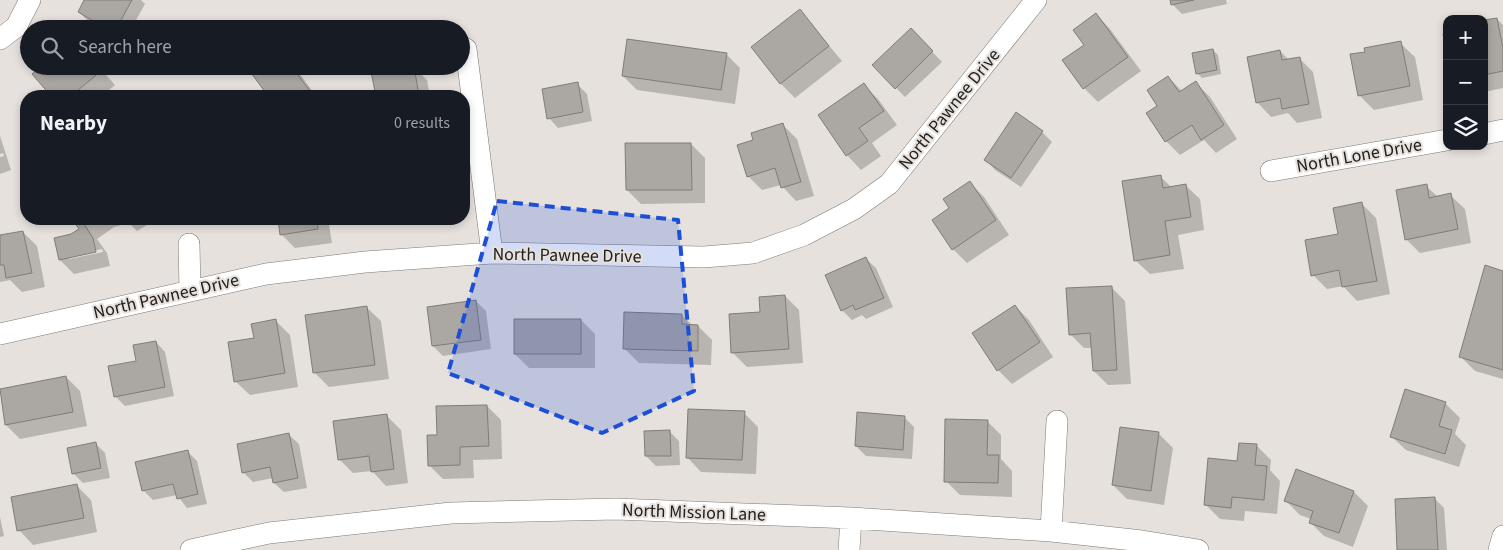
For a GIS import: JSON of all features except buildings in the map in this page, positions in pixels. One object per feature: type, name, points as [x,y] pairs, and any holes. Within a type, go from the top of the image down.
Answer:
[{"type":"street","points":[[0,39],[16,27],[30,0]]},
{"type":"street","name":"North Pawnee Drive","points":[[0,334],[266,274],[345,264],[492,253],[704,257],[752,253],[804,235],[854,209],[889,184],[1036,0]]},
{"type":"street","points":[[469,75],[492,253]]},
{"type":"street","points":[[1488,133],[1503,130]]},
{"type":"street","name":"North Lone Drive","points":[[1271,171],[1443,141]]},
{"type":"street","points":[[188,244],[190,290]]},
{"type":"street","points":[[1051,532],[1057,422]]},
{"type":"street","name":"North Mission Lane","points":[[191,550],[269,533],[451,513],[616,509],[851,518],[1051,532],[1142,541],[1198,550]]},
{"type":"street","points":[[849,550],[851,518]]},
{"type":"street","points":[[1499,550],[1503,536]]},
{"type":"highlighted area","points":[[497,201],[678,220],[694,391],[602,433],[448,373]]}]
